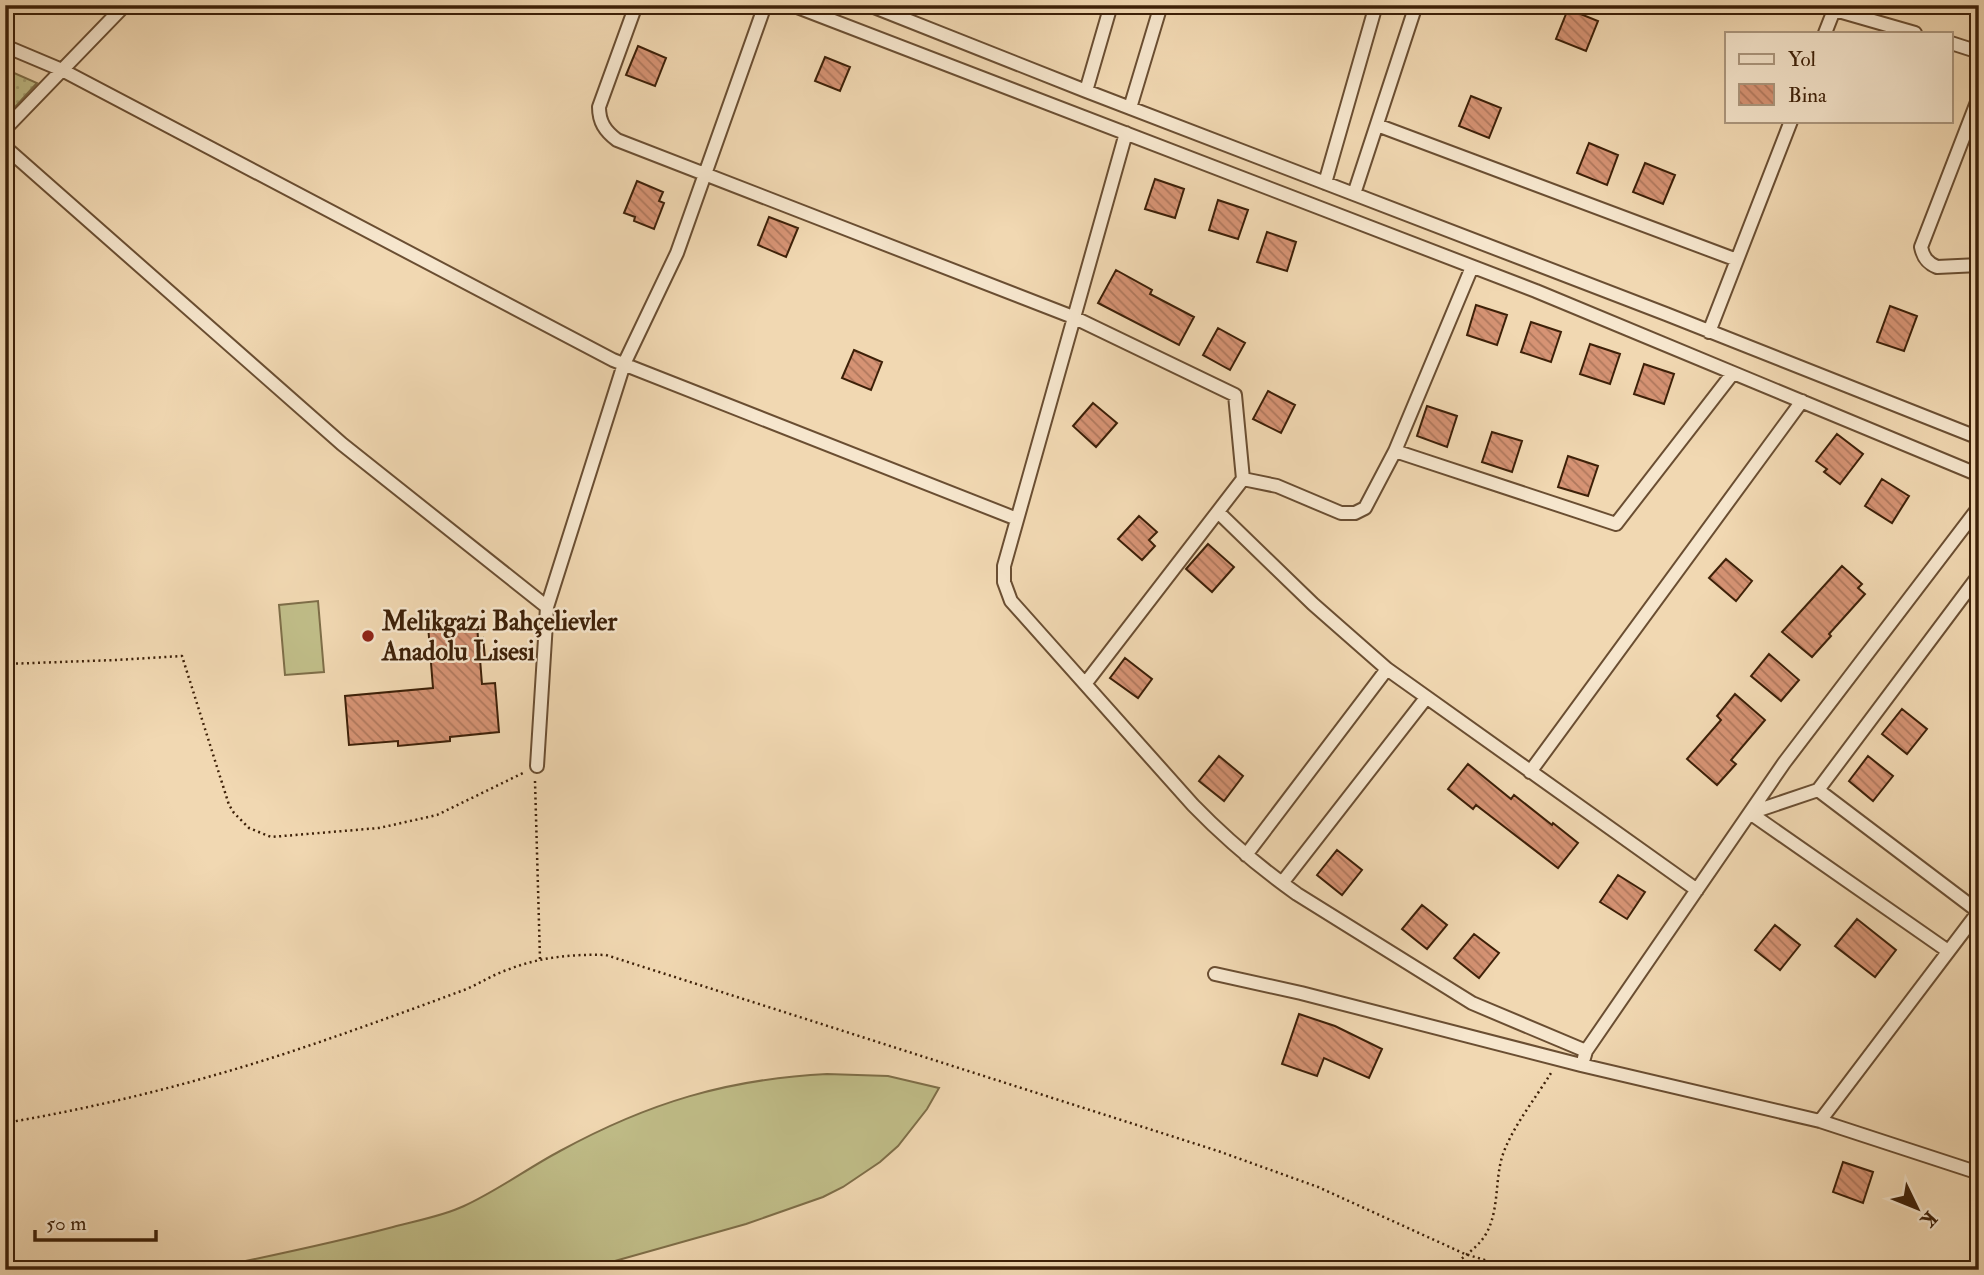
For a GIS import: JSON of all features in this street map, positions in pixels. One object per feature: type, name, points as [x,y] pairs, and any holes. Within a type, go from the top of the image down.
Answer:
[{"type":"street","points":[[5,129],[125,5]]},
{"type":"street","points":[[636,5],[600,100],[600,120],[604,128],[617,140],[1073,317],[1235,395],[1243,479],[1085,684]]},
{"type":"street","points":[[536,767],[547,607],[624,364],[677,253],[765,5]]},
{"type":"street","points":[[792,5],[1472,267],[1979,475]]},
{"type":"street","points":[[869,5],[893,9],[1086,92],[1979,439]]},
{"type":"street","points":[[1086,92],[1111,5]]},
{"type":"street","points":[[1130,108],[1161,5]]},
{"type":"street","points":[[1325,183],[1376,5]]},
{"type":"street","points":[[1354,194],[1416,5]]},
{"type":"street","points":[[1825,32],[1835,8],[1912,32]]},
{"type":"street","points":[[1952,43],[1979,52]]},
{"type":"street","points":[[5,46],[62,70],[613,360],[1017,519]]},
{"type":"street","points":[[1979,97],[1921,247],[1924,257],[1937,267],[1979,265]]},
{"type":"street","points":[[1709,332],[1791,122]]},
{"type":"street","points":[[1377,125],[1737,260]]},
{"type":"street","points":[[1126,133],[1004,566],[1007,590],[1018,610],[1193,805],[1246,855],[1282,883],[1472,1003],[1586,1051]]},
{"type":"street","points":[[5,148],[342,444],[547,607]]},
{"type":"street","points":[[1243,479],[1277,486],[1341,513],[1355,513],[1365,508],[1395,451],[1472,267]]},
{"type":"street","points":[[1395,451],[1616,524],[1733,373]]},
{"type":"street","points":[[1530,772],[1802,401]]},
{"type":"street","points":[[1581,1065],[1586,1051],[1784,763],[1979,507]]},
{"type":"street","points":[[1218,512],[1313,604],[1387,669],[1697,890]]},
{"type":"street","points":[[1750,813],[1818,790],[1979,576]]},
{"type":"street","points":[[1246,855],[1387,669]]},
{"type":"street","points":[[1282,883],[1426,698]]},
{"type":"street","points":[[1818,790],[1979,912],[1820,1121]]},
{"type":"street","points":[[1750,813],[1948,951]]},
{"type":"street","points":[[1215,974],[1820,1121],[1979,1173]]},
{"type":"path","points":[[5,664],[182,656],[229,804],[249,828],[271,837],[379,828],[418,821],[437,815],[536,767],[540,959]]},
{"type":"path","points":[[5,1123],[124,1100],[225,1073],[403,1013],[474,986],[506,970],[540,959],[606,955],[1143,1126],[1318,1187],[1465,1254],[1518,1270]]},
{"type":"path","points":[[1450,1270],[1481,1242],[1489,1227],[1497,1177],[1506,1145],[1560,1059]]},
{"type":"shaded area","points":[[5,69],[37,83],[5,118]]},
{"type":"shaded area","points":[[318,601],[324,672],[285,675],[279,605]]},
{"type":"shaded area","points":[[827,1074],[888,1076],[939,1088],[927,1109],[898,1146],[880,1162],[823,1197],[746,1224],[583,1270],[202,1270],[321,1245],[447,1213],[476,1200],[593,1134],[625,1119],[689,1096],[755,1081]]},
{"type":"building","points":[[1568,9],[1598,21],[1586,51],[1556,39]]},
{"type":"building","points":[[638,46],[666,58],[655,86],[626,75]]},
{"type":"building","points":[[825,57],[850,67],[840,91],[815,81]]},
{"type":"building","points":[[1471,96],[1501,108],[1489,138],[1459,126]]},
{"type":"building","points":[[1589,143],[1618,155],[1607,185],[1577,173]]},
{"type":"building","points":[[1645,163],[1675,175],[1663,204],[1633,192]]},
{"type":"building","points":[[1155,179],[1184,189],[1175,218],[1145,209]]},
{"type":"building","points":[[637,181],[663,192],[659,201],[664,203],[654,229],[634,221],[635,217],[624,213]]},
{"type":"building","points":[[1218,200],[1248,210],[1238,239],[1209,230]]},
{"type":"building","points":[[769,217],[798,228],[786,257],[758,245]]},
{"type":"building","points":[[1267,232],[1296,242],[1287,271],[1257,262]]},
{"type":"building","points":[[1116,270],[1152,290],[1150,294],[1194,317],[1179,345],[1098,303]]},
{"type":"building","points":[[1476,305],[1507,315],[1497,345],[1467,335]]},
{"type":"building","points":[[1890,306],[1917,316],[1904,351],[1877,342]]},
{"type":"building","points":[[1531,322],[1561,332],[1551,362],[1521,352]]},
{"type":"building","points":[[1218,328],[1245,343],[1230,370],[1203,355]]},
{"type":"building","points":[[1590,344],[1620,354],[1610,384],[1580,374]]},
{"type":"building","points":[[854,350],[882,362],[871,390],[842,378]]},
{"type":"building","points":[[1644,364],[1674,374],[1664,404],[1634,394]]},
{"type":"building","points":[[1268,391],[1295,405],[1281,433],[1253,419]]},
{"type":"building","points":[[1093,403],[1117,423],[1096,447],[1073,426]]},
{"type":"building","points":[[1427,406],[1457,416],[1447,447],[1417,436]]},
{"type":"building","points":[[1492,432],[1522,441],[1512,472],[1482,462]]},
{"type":"building","points":[[1837,434],[1863,454],[1840,484],[1824,472],[1827,469],[1816,461]]},
{"type":"building","points":[[1568,456],[1598,466],[1588,496],[1558,487]]},
{"type":"building","points":[[1882,479],[1909,496],[1892,523],[1865,506]]},
{"type":"building","points":[[1139,516],[1157,532],[1149,540],[1155,546],[1142,560],[1118,539]]},
{"type":"building","points":[[1208,544],[1234,567],[1212,592],[1186,569]]},
{"type":"building","points":[[1726,559],[1752,581],[1736,601],[1709,578]]},
{"type":"building","points":[[1842,566],[1862,584],[1858,588],[1865,594],[1812,657],[1782,632]]},
{"type":"building","points":[[477,620],[478,639],[483,638],[485,658],[480,659],[482,684],[495,683],[499,732],[450,737],[450,741],[398,746],[398,741],[349,745],[345,696],[433,688],[428,625]]},
{"type":"building","points":[[1769,654],[1799,680],[1781,701],[1751,676]]},
{"type":"building","points":[[1125,658],[1152,679],[1138,698],[1110,678]]},
{"type":"building","points":[[1735,694],[1765,720],[1731,760],[1736,764],[1717,785],[1687,759],[1721,720],[1717,716]]},
{"type":"building","points":[[1902,709],[1927,729],[1907,754],[1882,734]]},
{"type":"building","points":[[1219,756],[1243,776],[1224,801],[1199,781]]},
{"type":"building","points":[[1868,756],[1893,776],[1873,801],[1849,781]]},
{"type":"building","points":[[1468,764],[1511,799],[1514,795],[1578,843],[1558,868],[1476,805],[1473,809],[1448,789]]},
{"type":"building","points":[[1337,850],[1362,870],[1342,895],[1317,875]]},
{"type":"building","points":[[1618,875],[1645,892],[1627,919],[1600,902]]},
{"type":"building","points":[[1422,905],[1447,925],[1427,949],[1402,929]]},
{"type":"building","points":[[1857,919],[1896,950],[1875,977],[1835,946]]},
{"type":"building","points":[[1775,925],[1800,945],[1780,970],[1755,950]]},
{"type":"building","points":[[1474,934],[1499,953],[1479,978],[1454,958]]},
{"type":"building","points":[[1299,1014],[1335,1026],[1382,1049],[1369,1078],[1324,1058],[1317,1076],[1282,1064]]},
{"type":"building","points":[[1843,1162],[1873,1172],[1863,1203],[1833,1192]]},
{"type":"place","name":"Melikgazi Bahçelievler Anadolu Lisesi","points":[[368,636]]}]
